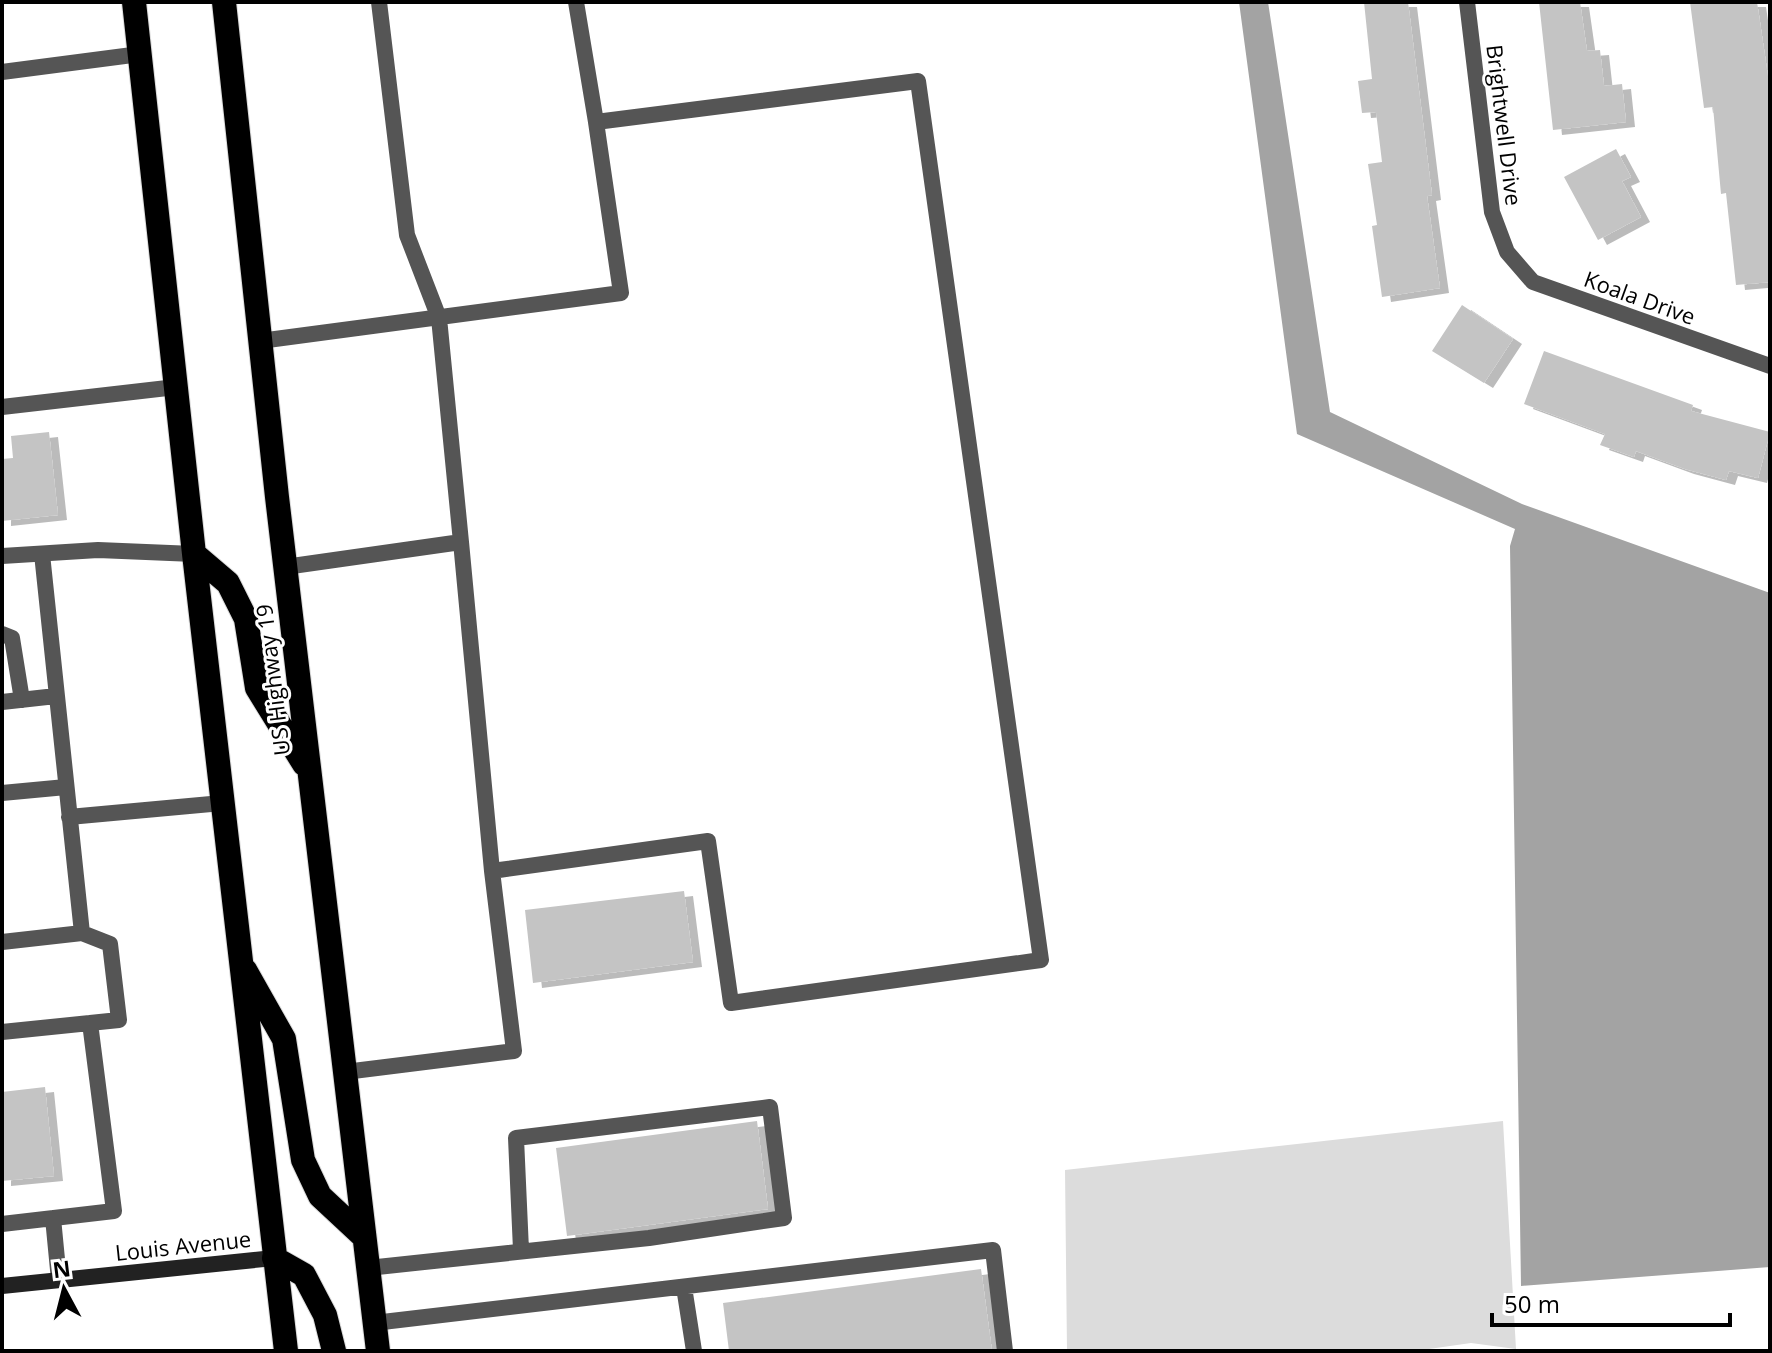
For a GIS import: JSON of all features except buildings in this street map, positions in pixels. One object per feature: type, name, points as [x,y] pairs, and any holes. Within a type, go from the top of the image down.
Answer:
[{"type":"highway","points":[[134,2],[286,1351]]},
{"type":"highway","name":"US Highway 19","points":[[224,2],[285,567],[378,1351]]},
{"type":"highway","points":[[194,554],[228,583],[246,619],[257,688],[309,773]]},
{"type":"highway","points":[[240,961],[284,1039],[303,1160],[320,1196],[364,1237]]},
{"type":"highway","points":[[274,1258],[304,1275],[325,1315],[334,1351]]},
{"type":"street","points":[[260,341],[621,293],[576,2]]},
{"type":"street","name":"Brightwell Drive","points":[[1467,2],[1492,212],[1507,252]]},
{"type":"street","points":[[345,1072],[514,1051],[492,871],[439,318],[407,235],[380,7]]},
{"type":"street","points":[[2,72],[140,54]]},
{"type":"street","points":[[492,871],[708,841],[731,1003],[1041,960],[918,81],[596,122]]},
{"type":"street","name":"Koala Drive","points":[[1507,252],[1533,282],[1770,366]]},
{"type":"street","points":[[2,407],[176,387]]},
{"type":"street","points":[[285,567],[461,542]]},
{"type":"street","points":[[2,556],[98,550],[194,554]]},
{"type":"street","points":[[42,554],[82,933]]},
{"type":"street","points":[[2,634],[12,638],[22,700]]},
{"type":"street","points":[[2,702],[56,696]]},
{"type":"street","points":[[2,793],[66,787]]},
{"type":"street","points":[[69,817],[222,803]]},
{"type":"street","points":[[2,942],[82,933],[110,944],[119,1020],[2,1032]]},
{"type":"street","points":[[2,1224],[114,1211],[90,1023]]},
{"type":"street","points":[[368,1268],[649,1238],[784,1218],[770,1107],[516,1138],[521,1250]]},
{"type":"street","points":[[53,1218],[59,1280]]},
{"type":"street","points":[[374,1323],[993,1250],[1005,1351]]},
{"type":"street","name":"Louis Avenue","points":[[2,1286],[274,1258]]},
{"type":"street","points":[[684,1287],[694,1351]]},
{"type":"shaded area","points":[[1239,2],[1268,2],[1330,412],[1522,504],[1770,593],[1770,1267],[1521,1286],[1510,546],[1515,529],[1297,434]]},
{"type":"shaded area","points":[[1503,1121],[1516,1349],[1471,1343],[1415,1351],[1067,1351],[1065,1170]]}]
